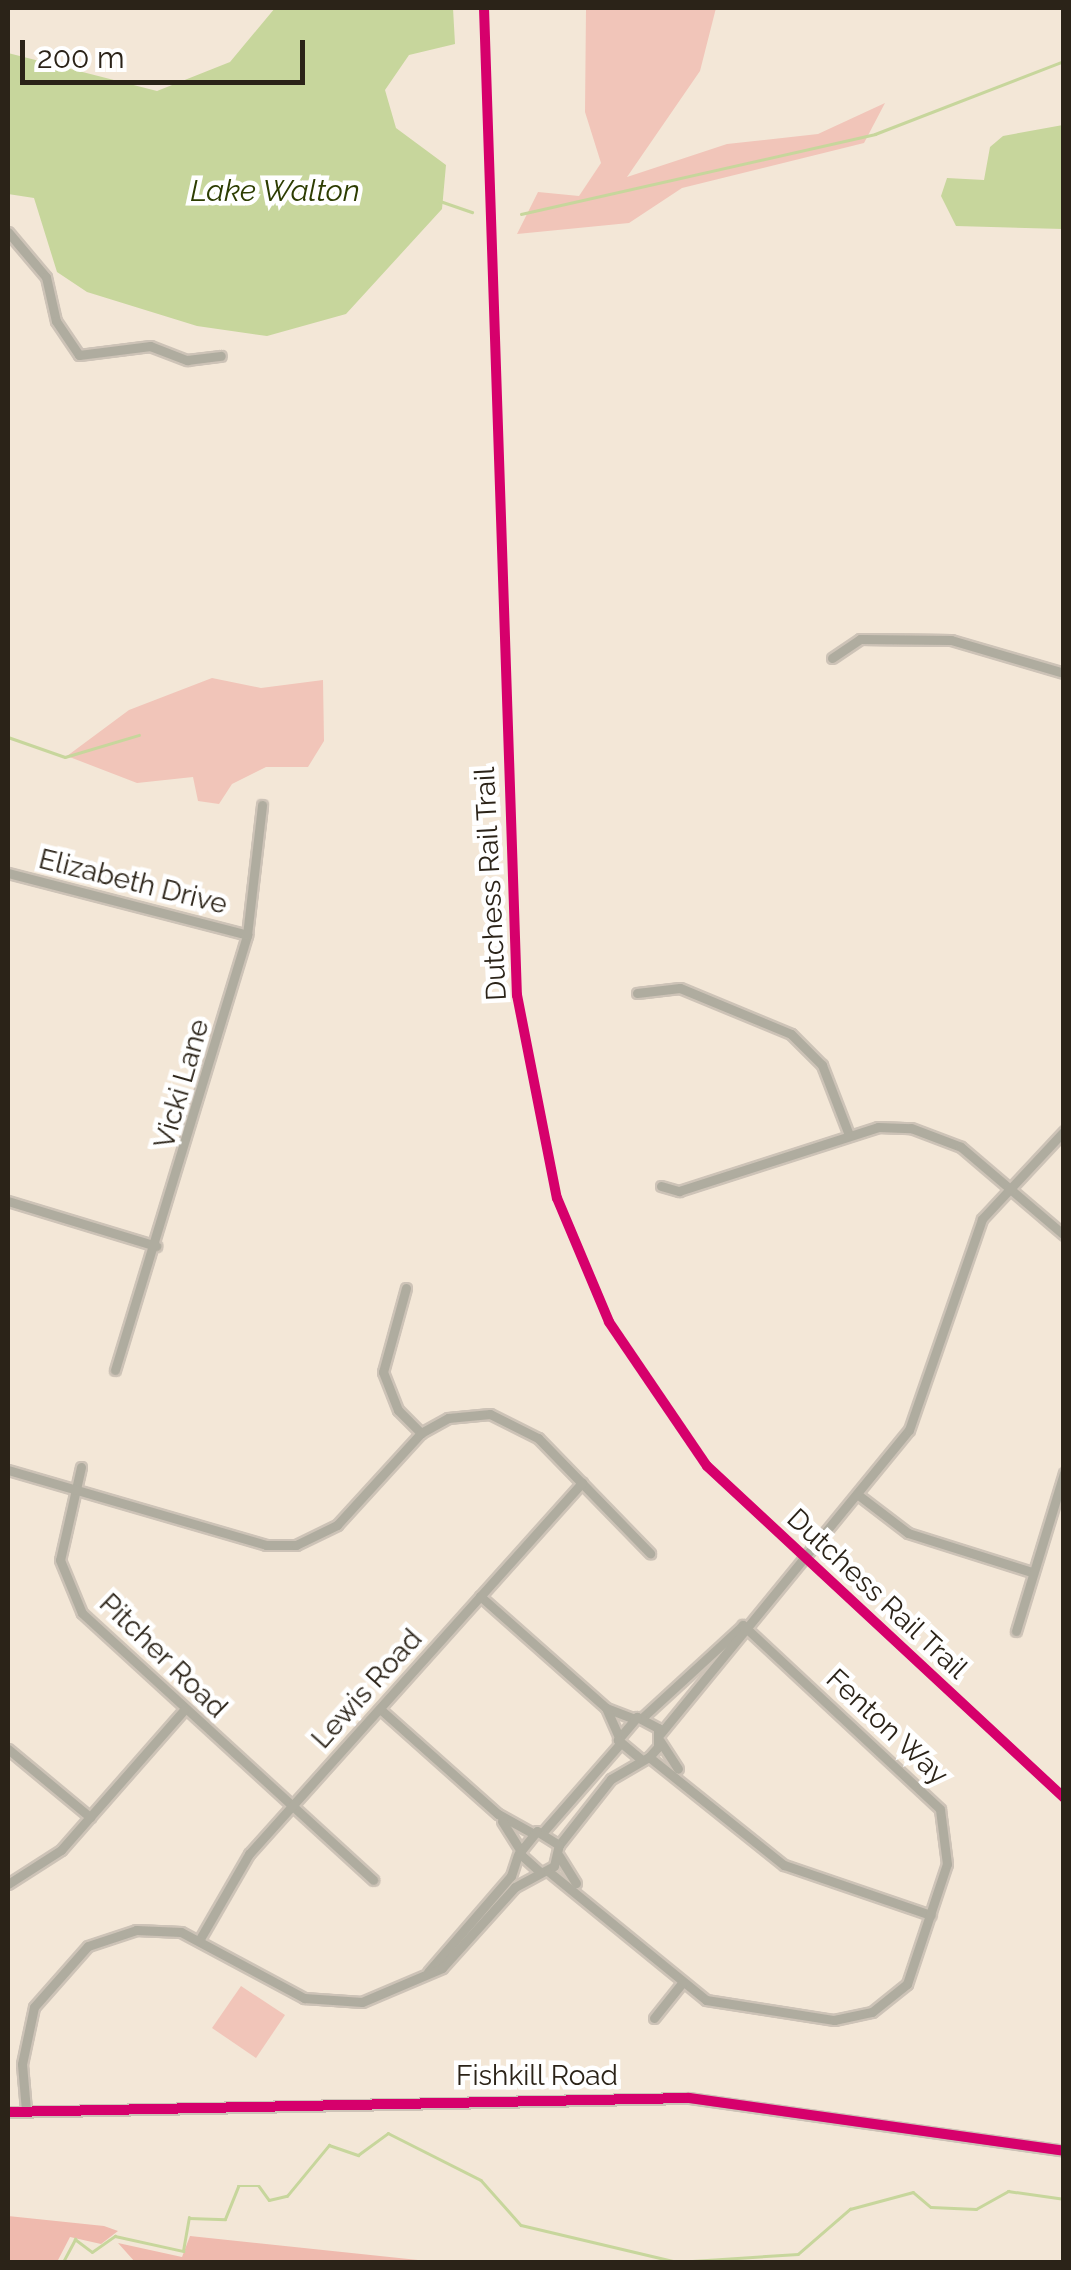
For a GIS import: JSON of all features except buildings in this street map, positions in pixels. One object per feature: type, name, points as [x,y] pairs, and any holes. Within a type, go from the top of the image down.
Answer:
[{"type":"street","points":[[8,232],[46,277],[56,321],[79,355],[150,346],[186,360],[221,356]]},
{"type":"street","points":[[832,658],[860,639],[951,640],[1064,673]]},
{"type":"street","name":"Vicki Lane","points":[[116,1370],[248,934],[262,805]]},
{"type":"street","name":"Elizabeth Drive","points":[[8,873],[248,934]]},
{"type":"street","points":[[638,993],[680,988],[791,1034],[822,1065],[850,1134]]},
{"type":"street","points":[[661,1186],[678,1191],[878,1127],[934,1134],[1064,1236]]},
{"type":"street","points":[[26,2110],[25,2031],[64,1963],[136,1930],[201,1937],[304,1998],[362,2002],[427,1974],[544,1871],[612,1778],[645,1758],[743,1625],[909,1430],[960,1266],[1005,1186],[1064,1131]]},
{"type":"street","points":[[8,1200],[156,1246]]},
{"type":"street","points":[[406,1288],[383,1372],[398,1410],[421,1433]]},
{"type":"street","points":[[8,1470],[266,1545],[296,1544],[337,1525],[421,1433],[457,1416],[503,1417],[582,1483],[650,1553]]},
{"type":"street","name":"Pitcher Road","points":[[81,1467],[61,1533],[68,1591],[184,1710],[330,1832],[374,1880]]},
{"type":"street","points":[[1016,1631],[1064,1474]]},
{"type":"street","name":"Lewis Road","points":[[201,1937],[226,1888],[292,1804],[582,1483]]},
{"type":"street","points":[[857,1494],[908,1533],[1032,1572]]},
{"type":"street","points":[[480,1596],[606,1708],[638,1718],[660,1738],[689,1782]]},
{"type":"street","points":[[427,1974],[511,1876],[519,1851],[638,1718],[743,1625]]},
{"type":"street","name":"Fenton Way","points":[[519,1851],[544,1871],[584,1893],[682,1982],[718,2002],[854,2017],[907,1984],[931,1915],[949,1836],[934,1801],[743,1625]]},
{"type":"street","points":[[606,1708],[619,1740],[689,1782],[784,1865],[931,1915]]},
{"type":"street","points":[[8,1884],[40,1869],[184,1710]]},
{"type":"street","points":[[380,1710],[498,1814],[537,1832]]},
{"type":"street","points":[[8,1749],[90,1817]]},
{"type":"street","points":[[498,1814],[519,1851]]},
{"type":"street","name":"Fenton Way","points":[[537,1832],[559,1851],[584,1893]]},
{"type":"street","points":[[654,2018],[682,1982]]},
{"type":"street","name":"Fishkill Road","points":[[8,2112],[689,2098],[1064,2151]]},
{"type":"shaded area","points":[[586,8],[716,8],[700,71],[627,177],[727,144],[818,134],[885,103],[864,143],[682,188],[629,223],[517,234],[538,192],[579,196],[601,163],[585,112]]},
{"type":"shaded area","points":[[212,678],[261,688],[323,680],[324,741],[308,767],[266,767],[232,784],[219,804],[198,801],[193,777],[137,783],[67,756],[129,710]]},
{"type":"shaded area","points":[[241,1986],[285,2015],[256,2058],[212,2028]]},
{"type":"shaded area","points":[[8,2216],[104,2226],[118,2231],[101,2244],[70,2237],[57,2262],[8,2262]]},
{"type":"shaded area","points":[[190,2236],[437,2262],[135,2262],[118,2243],[182,2257]]},
{"type":"water","name":"Lake Walton","points":[[275,8],[453,8],[455,44],[409,55],[385,90],[396,128],[446,165],[442,209],[346,314],[267,336],[197,326],[87,292],[57,272],[34,198],[8,194],[8,53],[157,91],[230,62]]},
{"type":"water","points":[[1063,125],[1063,229],[956,226],[941,196],[947,178],[984,180],[990,147],[1003,136]]},
{"type":"waterway","points":[[521,214],[875,134],[1064,61]]},
{"type":"waterway","points":[[440,201],[472,212]]},
{"type":"waterway","points":[[8,737],[65,757],[139,735]]},
{"type":"waterway","points":[[63,2262],[75,2239],[92,2252],[115,2236],[183,2251],[189,2218],[225,2219],[238,2186],[259,2186],[269,2200],[287,2196],[329,2145],[358,2155],[388,2133],[481,2180],[521,2225],[677,2262],[798,2254],[850,2209],[913,2192],[931,2207],[976,2209],[1008,2191],[1064,2199]]},
{"type":"cycle path","name":"Dutchess Rail Trail","points":[[484,8],[517,995],[557,1198],[609,1322],[707,1466],[1064,1798]]},
{"type":"cycle path","points":[[8,2112],[689,2098],[1064,2151]]}]
